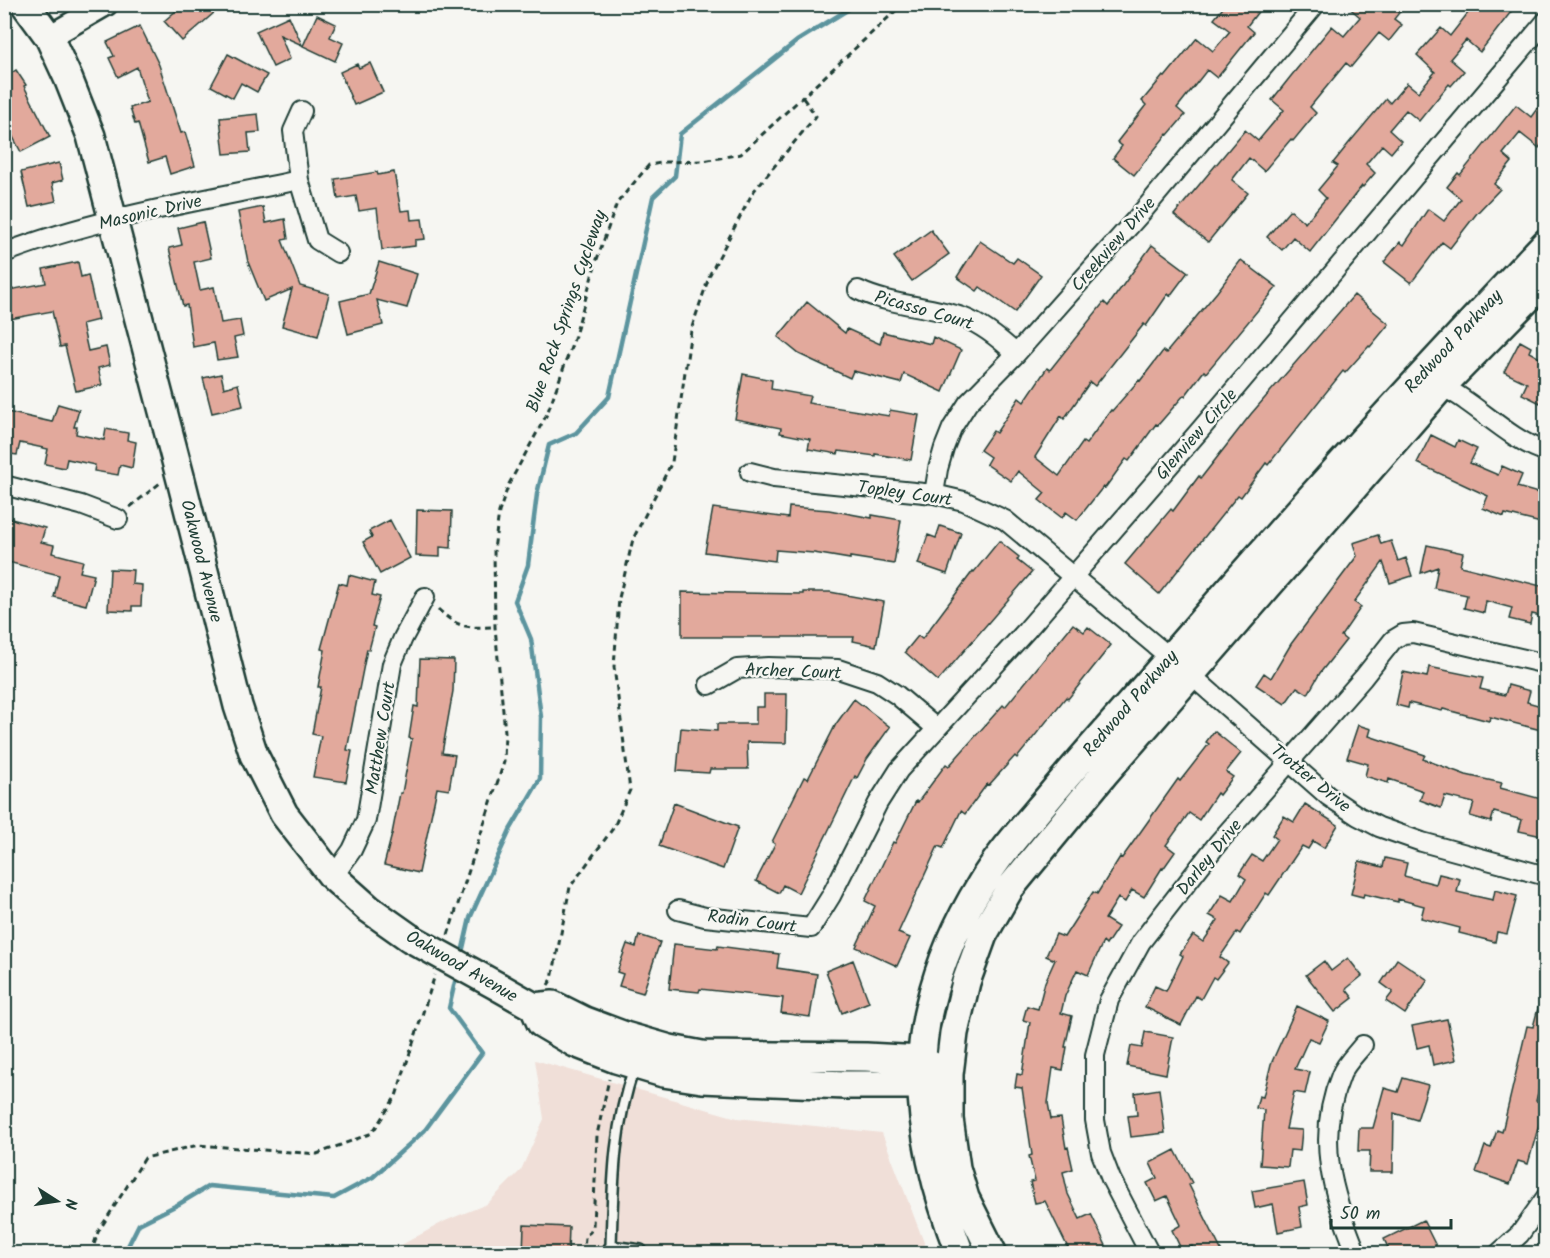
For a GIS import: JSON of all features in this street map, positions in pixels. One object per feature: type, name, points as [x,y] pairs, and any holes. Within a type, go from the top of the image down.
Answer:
[{"type":"main road","name":"Oakwood Avenue","points":[[25,4],[49,38],[69,78],[91,136],[238,706],[255,755],[284,814],[333,877],[369,909],[410,938],[534,1007],[553,1005],[649,1057],[702,1079],[845,1085],[922,1073],[949,1074]]},
{"type":"main road","name":"Redwood Parkway","points":[[993,1254],[965,1198],[956,1168],[950,1119],[949,1074],[954,1033],[966,982],[983,935],[1010,888],[1066,818],[1191,675],[1545,243]]},
{"type":"main road","name":"Redwood Parkway","points":[[960,1254],[936,1185],[927,1144],[921,1048],[930,1002],[954,934],[982,882],[1025,826],[1170,658],[1432,379],[1545,280]]},
{"type":"main road","name":"Oakwood Avenue","points":[[534,1007],[541,1023],[574,1043],[649,1057],[702,1055],[866,1057],[922,1073]]},
{"type":"street","points":[[49,38],[106,4]]},
{"type":"street","name":"Creekview Drive","points":[[934,494],[938,469],[952,428],[968,403],[1016,354],[1143,211],[1316,4]]},
{"type":"street","name":"Glenview Circle","points":[[853,851],[878,803],[899,770],[1026,631],[1201,429],[1545,21]]},
{"type":"street","points":[[302,111],[292,132],[299,180],[316,240],[338,253]]},
{"type":"street","name":"Masonic Drive","points":[[4,253],[40,239],[113,219],[299,180]]},
{"type":"street","name":"Picasso Court","points":[[858,290],[874,297],[963,317],[983,327],[1016,354]]},
{"type":"street","points":[[1432,379],[1501,428],[1545,452]]},
{"type":"street","name":"Topley Court","points":[[750,472],[774,478],[934,494],[964,501],[1005,520],[1170,658]]},
{"type":"street","points":[[4,485],[81,506],[118,519]]},
{"type":"street","name":"Matthew Court","points":[[333,877],[352,850],[366,820],[393,664],[403,638],[426,597]]},
{"type":"street","name":"Darley Drive","points":[[1150,1254],[1111,1179],[1101,1153],[1095,1120],[1095,1055],[1109,1000],[1141,942],[1218,843],[1363,678],[1393,640],[1403,634],[1413,633],[1545,664]]},
{"type":"street","name":"Trotter Drive","points":[[1170,658],[1328,796],[1358,816],[1379,827],[1422,842],[1545,876]]},
{"type":"street","name":"Archer Court","points":[[709,685],[737,669],[768,667],[838,669],[877,682],[897,695],[936,728]]},
{"type":"street","name":"Rodin Court","points":[[678,910],[705,917],[811,928],[831,896],[853,851]]},
{"type":"street","points":[[1357,1254],[1342,1216],[1328,1165],[1327,1132],[1341,1073],[1363,1045]]},
{"type":"street","points":[[1498,1254],[1520,1234],[1545,1197]]},
{"type":"lane","points":[[603,1254],[611,1246],[616,1141],[620,1113],[649,1057]]},
{"type":"lane","points":[[611,1246],[641,1250],[644,1254]]},
{"type":"path","name":"Blue Rock Springs Cycleway","points":[[447,940],[504,762],[505,732],[495,627],[494,550],[499,512],[508,484],[547,414],[574,339],[596,262],[617,203],[649,165],[703,161],[741,154],[903,4]]},
{"type":"path","points":[[534,1007],[552,979],[570,887],[614,827],[630,790],[614,667],[619,598],[633,539],[672,462],[691,330],[710,274],[753,192],[816,116],[802,98]]},
{"type":"path","points":[[118,519],[139,498],[159,483],[180,476]]},
{"type":"path","points":[[451,621],[465,628],[495,627]]},
{"type":"path","points":[[91,1254],[98,1232],[145,1158],[198,1145],[317,1154],[372,1133],[396,1096],[436,973]]},
{"type":"path","points":[[584,1254],[585,1236],[593,1226],[597,1135],[609,1077]]},
{"type":"shaded area","points":[[535,1060],[737,1118],[882,1133],[928,1253],[385,1254],[445,1221],[487,1204],[521,1170],[544,1119]]},
{"type":"building","points":[[171,4],[224,4],[182,41],[164,21],[177,10]]},
{"type":"building","points":[[1226,4],[1264,4],[1247,26],[1254,32],[1217,78],[1207,70],[1177,108],[1185,115],[1134,175],[1113,158],[1122,146],[1117,142],[1146,105],[1142,101],[1197,38],[1213,51],[1230,31],[1214,19]]},
{"type":"building","points":[[1345,4],[1406,4],[1394,19],[1402,25],[1389,41],[1379,33],[1351,67],[1346,63],[1310,107],[1316,113],[1264,171],[1249,158],[1232,180],[1248,193],[1208,242],[1174,215],[1245,130],[1258,141],[1284,110],[1272,100],[1332,26],[1344,36],[1360,17]]},
{"type":"building","points":[[1475,4],[1517,4],[1480,52],[1466,40],[1450,59],[1464,71],[1451,86],[1449,84],[1419,121],[1406,110],[1389,130],[1401,141],[1391,153],[1382,145],[1366,164],[1375,173],[1310,252],[1293,237],[1282,250],[1267,237],[1290,210],[1305,223],[1326,198],[1318,190],[1338,166],[1333,163],[1386,99],[1390,103],[1407,83],[1418,92],[1435,72],[1417,55],[1441,28],[1450,36]]},
{"type":"building","points":[[317,15],[336,24],[330,37],[343,43],[335,61],[303,46]]},
{"type":"building","points":[[289,16],[302,45],[280,35],[290,59],[273,67],[256,31]]},
{"type":"building","points":[[140,26],[159,65],[181,133],[185,132],[195,166],[170,174],[165,157],[149,162],[138,123],[135,124],[130,108],[148,102],[137,67],[118,77],[109,58],[114,56],[107,42]]},
{"type":"building","points":[[228,54],[267,75],[257,92],[241,83],[233,98],[211,86]]},
{"type":"building","points":[[370,63],[383,92],[354,105],[340,72],[357,64],[359,68]]},
{"type":"building","points":[[16,70],[26,85],[24,86],[50,137],[21,152],[4,120],[4,78]]},
{"type":"building","points":[[1545,98],[1545,139],[1539,148],[1520,133],[1503,154],[1512,162],[1494,184],[1500,189],[1477,213],[1450,248],[1442,242],[1411,283],[1384,262],[1400,242],[1404,245],[1428,209],[1444,221],[1461,199],[1447,187],[1458,173],[1460,175],[1516,105],[1531,117]]},
{"type":"building","points":[[258,114],[260,132],[248,133],[250,152],[224,154],[220,118]]},
{"type":"building","points":[[59,163],[63,180],[52,183],[56,201],[29,207],[21,172]]},
{"type":"building","points":[[377,172],[378,175],[394,172],[401,211],[410,210],[411,220],[422,219],[425,239],[415,240],[415,246],[382,250],[377,208],[359,211],[356,196],[338,199],[335,179]]},
{"type":"building","points":[[263,207],[266,223],[285,219],[288,239],[282,240],[300,286],[329,294],[318,336],[282,326],[292,289],[264,301],[248,262],[238,212]]},
{"type":"building","points":[[203,222],[211,258],[194,262],[200,290],[214,287],[221,323],[240,320],[243,336],[234,338],[238,357],[217,360],[214,343],[193,347],[187,305],[183,306],[169,248],[182,245],[178,228]]},
{"type":"building","points":[[931,230],[949,254],[912,281],[894,257]]},
{"type":"building","points":[[980,241],[1013,263],[1017,258],[1041,275],[1015,312],[980,287],[977,291],[957,277]]},
{"type":"building","points":[[1152,245],[1188,272],[1095,386],[1090,382],[1064,419],[1061,416],[1035,457],[1059,476],[1083,442],[1086,444],[1111,410],[1140,381],[1163,351],[1166,353],[1241,260],[1277,287],[1206,373],[1204,371],[1185,396],[1158,425],[1156,424],[1129,461],[1126,459],[1077,520],[1066,512],[1062,518],[1039,500],[1045,493],[1018,471],[1011,481],[986,464],[990,457],[980,450],[993,431],[996,433],[1019,398],[1024,402],[1047,368],[1050,370],[1104,302],[1108,306]]},
{"type":"building","points":[[78,262],[81,277],[88,275],[98,320],[82,324],[88,351],[106,347],[110,365],[98,368],[102,385],[76,391],[65,346],[60,347],[52,311],[4,320],[4,291],[46,283],[43,269]]},
{"type":"building","points":[[379,262],[417,274],[407,308],[377,300],[383,325],[348,334],[340,301],[369,294]]},
{"type":"building","points":[[1354,295],[1389,324],[1345,373],[1343,371],[1268,465],[1266,463],[1241,497],[1238,495],[1159,594],[1125,564],[1171,509],[1173,511],[1199,476],[1201,478],[1251,414]]},
{"type":"building","points":[[807,302],[845,333],[847,329],[880,344],[883,332],[931,344],[933,337],[961,350],[943,392],[904,374],[901,383],[853,371],[850,378],[799,354],[778,337]]},
{"type":"building","points":[[1520,341],[1531,347],[1529,352],[1545,361],[1545,392],[1540,403],[1522,394],[1527,383],[1504,372]]},
{"type":"building","points":[[221,374],[224,388],[238,384],[243,406],[212,413],[203,378]]},
{"type":"building","points":[[743,374],[772,380],[771,389],[810,396],[808,403],[889,416],[890,410],[919,415],[911,460],[875,454],[875,456],[839,451],[838,454],[808,449],[810,439],[780,433],[781,428],[735,419]]},
{"type":"building","points":[[58,404],[79,410],[74,427],[77,427],[76,434],[104,440],[106,429],[128,433],[127,440],[136,442],[132,468],[120,465],[118,475],[94,471],[95,465],[67,459],[65,468],[45,464],[48,449],[20,443],[17,455],[4,453],[4,424],[7,412],[52,422]]},
{"type":"building","points":[[1431,435],[1455,447],[1458,440],[1477,449],[1470,463],[1498,475],[1502,466],[1522,475],[1517,487],[1545,495],[1545,524],[1505,514],[1504,517],[1483,508],[1488,496],[1417,463]]},
{"type":"building","points":[[789,507],[901,520],[894,564],[776,550],[775,561],[705,552],[713,508],[788,518]]},
{"type":"building","points":[[417,510],[452,511],[451,548],[440,547],[440,557],[416,556]]},
{"type":"building","points":[[4,517],[45,528],[41,542],[54,545],[52,553],[83,561],[80,572],[94,575],[86,605],[54,597],[59,575],[4,561]]},
{"type":"building","points":[[390,520],[410,558],[380,574],[363,542],[372,537],[369,531]]},
{"type":"building","points":[[940,526],[961,533],[947,574],[918,564],[928,535],[936,538]]},
{"type":"building","points":[[1378,535],[1381,544],[1391,541],[1398,561],[1406,558],[1412,576],[1390,583],[1383,562],[1354,602],[1361,607],[1341,636],[1346,640],[1320,673],[1308,694],[1297,687],[1285,704],[1256,685],[1264,673],[1271,678],[1291,644],[1357,556],[1353,543]]},
{"type":"building","points":[[999,541],[1019,557],[1017,560],[1032,572],[938,681],[905,652],[918,636],[922,639],[973,571]]},
{"type":"building","points":[[1427,545],[1463,553],[1460,566],[1545,587],[1545,617],[1532,614],[1530,624],[1509,619],[1512,608],[1486,601],[1484,613],[1464,608],[1467,595],[1434,588],[1438,567],[1421,573]]},
{"type":"building","points":[[110,569],[133,570],[132,584],[142,585],[141,606],[132,606],[132,611],[108,610]]},
{"type":"building","points":[[349,575],[375,582],[372,595],[380,597],[347,750],[352,751],[346,782],[313,777],[321,736],[312,734],[325,650],[321,649],[339,583],[347,585]]},
{"type":"building","points":[[682,592],[803,594],[803,592],[830,592],[884,602],[876,646],[853,641],[854,637],[682,637]]},
{"type":"building","points":[[1073,624],[1084,632],[1088,627],[1111,645],[1017,758],[1015,756],[989,785],[987,784],[965,814],[961,811],[943,848],[938,846],[898,933],[910,938],[897,966],[856,947],[875,906],[865,901],[893,842],[895,843],[916,801],[918,802],[946,764],[949,766],[1003,705],[1005,707]]},
{"type":"building","points":[[420,659],[454,660],[453,691],[442,753],[455,755],[449,790],[437,788],[419,873],[384,865],[400,793],[402,793],[412,739],[409,738],[414,706],[418,707]]},
{"type":"building","points":[[1429,667],[1483,678],[1480,689],[1505,695],[1508,685],[1530,691],[1527,702],[1545,707],[1541,730],[1490,717],[1489,721],[1409,703],[1408,708],[1396,705],[1403,672],[1427,677]]},
{"type":"building","points":[[764,694],[787,694],[786,743],[747,742],[748,769],[710,769],[709,773],[677,771],[681,728],[717,731],[717,724],[756,724],[756,707],[764,707]]},
{"type":"building","points":[[854,699],[890,727],[867,759],[857,778],[855,776],[798,893],[783,885],[779,893],[756,881],[775,844],[772,842],[804,777],[808,779],[836,724]]},
{"type":"building","points":[[1358,725],[1371,729],[1369,736],[1425,755],[1423,759],[1466,775],[1502,783],[1500,788],[1545,800],[1545,823],[1542,836],[1519,831],[1522,820],[1494,812],[1491,822],[1470,816],[1474,803],[1445,796],[1441,808],[1420,800],[1423,791],[1389,779],[1388,783],[1365,776],[1368,764],[1347,758]]},
{"type":"building","points":[[1214,731],[1241,753],[1226,772],[1233,777],[1219,795],[1217,793],[1199,820],[1189,813],[1166,845],[1175,852],[1144,897],[1132,890],[1125,902],[1118,898],[1105,919],[1118,927],[1106,945],[1103,942],[1088,975],[1077,970],[1065,996],[1061,1013],[1072,1016],[1065,1047],[1067,1047],[1063,1070],[1053,1068],[1048,1103],[1051,1119],[1061,1118],[1066,1148],[1068,1147],[1073,1169],[1063,1172],[1068,1194],[1080,1219],[1091,1214],[1110,1254],[1071,1254],[1045,1201],[1035,1203],[1030,1182],[1035,1181],[1029,1156],[1032,1155],[1022,1088],[1015,1087],[1017,1074],[1022,1075],[1030,1022],[1023,1020],[1027,1006],[1038,1009],[1045,982],[1055,960],[1046,956],[1056,934],[1064,937],[1093,892],[1097,894],[1120,857],[1122,858],[1178,779],[1180,781],[1209,744],[1206,742]]},
{"type":"building","points":[[674,803],[738,827],[723,869],[659,846]]},
{"type":"building","points":[[1305,804],[1338,825],[1324,848],[1313,841],[1308,849],[1302,846],[1269,895],[1266,893],[1240,934],[1237,932],[1220,957],[1228,963],[1216,979],[1213,977],[1201,999],[1196,996],[1181,1025],[1145,1007],[1155,986],[1166,991],[1183,956],[1180,954],[1193,935],[1203,942],[1218,920],[1209,915],[1222,895],[1233,901],[1246,879],[1239,874],[1252,855],[1262,861],[1277,839],[1272,835],[1284,816],[1294,822]]},
{"type":"building","points":[[1385,858],[1407,863],[1404,876],[1436,884],[1439,874],[1460,879],[1457,892],[1493,900],[1495,890],[1517,896],[1507,934],[1497,932],[1495,942],[1459,933],[1460,928],[1421,918],[1424,906],[1398,899],[1398,902],[1364,894],[1363,897],[1351,894],[1359,861],[1383,867]]},
{"type":"building","points":[[639,935],[660,942],[643,993],[619,986],[623,974],[617,972],[627,944],[636,947]]},
{"type":"building","points":[[674,944],[717,949],[718,946],[779,954],[777,968],[817,974],[810,1017],[781,1013],[783,998],[700,989],[699,992],[669,989]]},
{"type":"building","points":[[1348,958],[1362,976],[1346,989],[1353,998],[1335,1012],[1306,975],[1324,961],[1331,971]]},
{"type":"building","points":[[1397,959],[1428,980],[1405,1014],[1386,1001],[1393,992],[1381,983]]},
{"type":"building","points":[[853,960],[869,1002],[842,1013],[826,971]]},
{"type":"building","points":[[1541,997],[1545,998],[1545,1069],[1536,1101],[1545,1103],[1528,1164],[1518,1161],[1510,1184],[1476,1172],[1485,1146],[1491,1148],[1497,1130],[1502,1132],[1527,1026],[1533,1027]]},
{"type":"building","points":[[1297,1006],[1329,1021],[1319,1042],[1309,1038],[1295,1069],[1310,1072],[1305,1094],[1294,1092],[1286,1129],[1302,1130],[1300,1151],[1290,1150],[1288,1167],[1260,1165],[1264,1110],[1256,1108],[1259,1096],[1263,1097],[1271,1064]]},
{"type":"building","points":[[1447,1019],[1456,1060],[1433,1065],[1429,1045],[1417,1048],[1412,1026]]},
{"type":"building","points":[[1145,1032],[1173,1037],[1166,1074],[1127,1066],[1131,1046],[1142,1048]]},
{"type":"building","points":[[1403,1078],[1428,1085],[1417,1120],[1394,1113],[1393,1172],[1369,1172],[1370,1151],[1358,1151],[1359,1128],[1373,1128],[1384,1088],[1398,1092]]},
{"type":"building","points":[[1159,1089],[1165,1133],[1131,1137],[1128,1116],[1137,1115],[1135,1093]]},
{"type":"building","points":[[1175,1150],[1192,1183],[1189,1185],[1223,1254],[1195,1254],[1192,1246],[1182,1251],[1172,1230],[1181,1225],[1167,1196],[1156,1201],[1147,1183],[1157,1178],[1150,1163]]},
{"type":"building","points":[[1304,1182],[1308,1205],[1299,1207],[1302,1227],[1278,1232],[1273,1204],[1255,1208],[1252,1191]]},
{"type":"building","points":[[1423,1220],[1440,1254],[1391,1254],[1384,1239]]},
{"type":"building","points":[[524,1225],[569,1227],[568,1254],[523,1254]]},
{"type":"waterway","points":[[461,957],[470,918],[510,830],[540,779],[541,717],[531,639],[515,601],[528,565],[537,494],[549,445],[576,433],[609,397],[653,197],[675,176],[680,134],[797,41],[857,4]]},
{"type":"waterway","points":[[124,1254],[139,1224],[209,1186],[334,1198],[373,1177],[425,1130],[482,1053],[449,1008],[457,973]]}]
